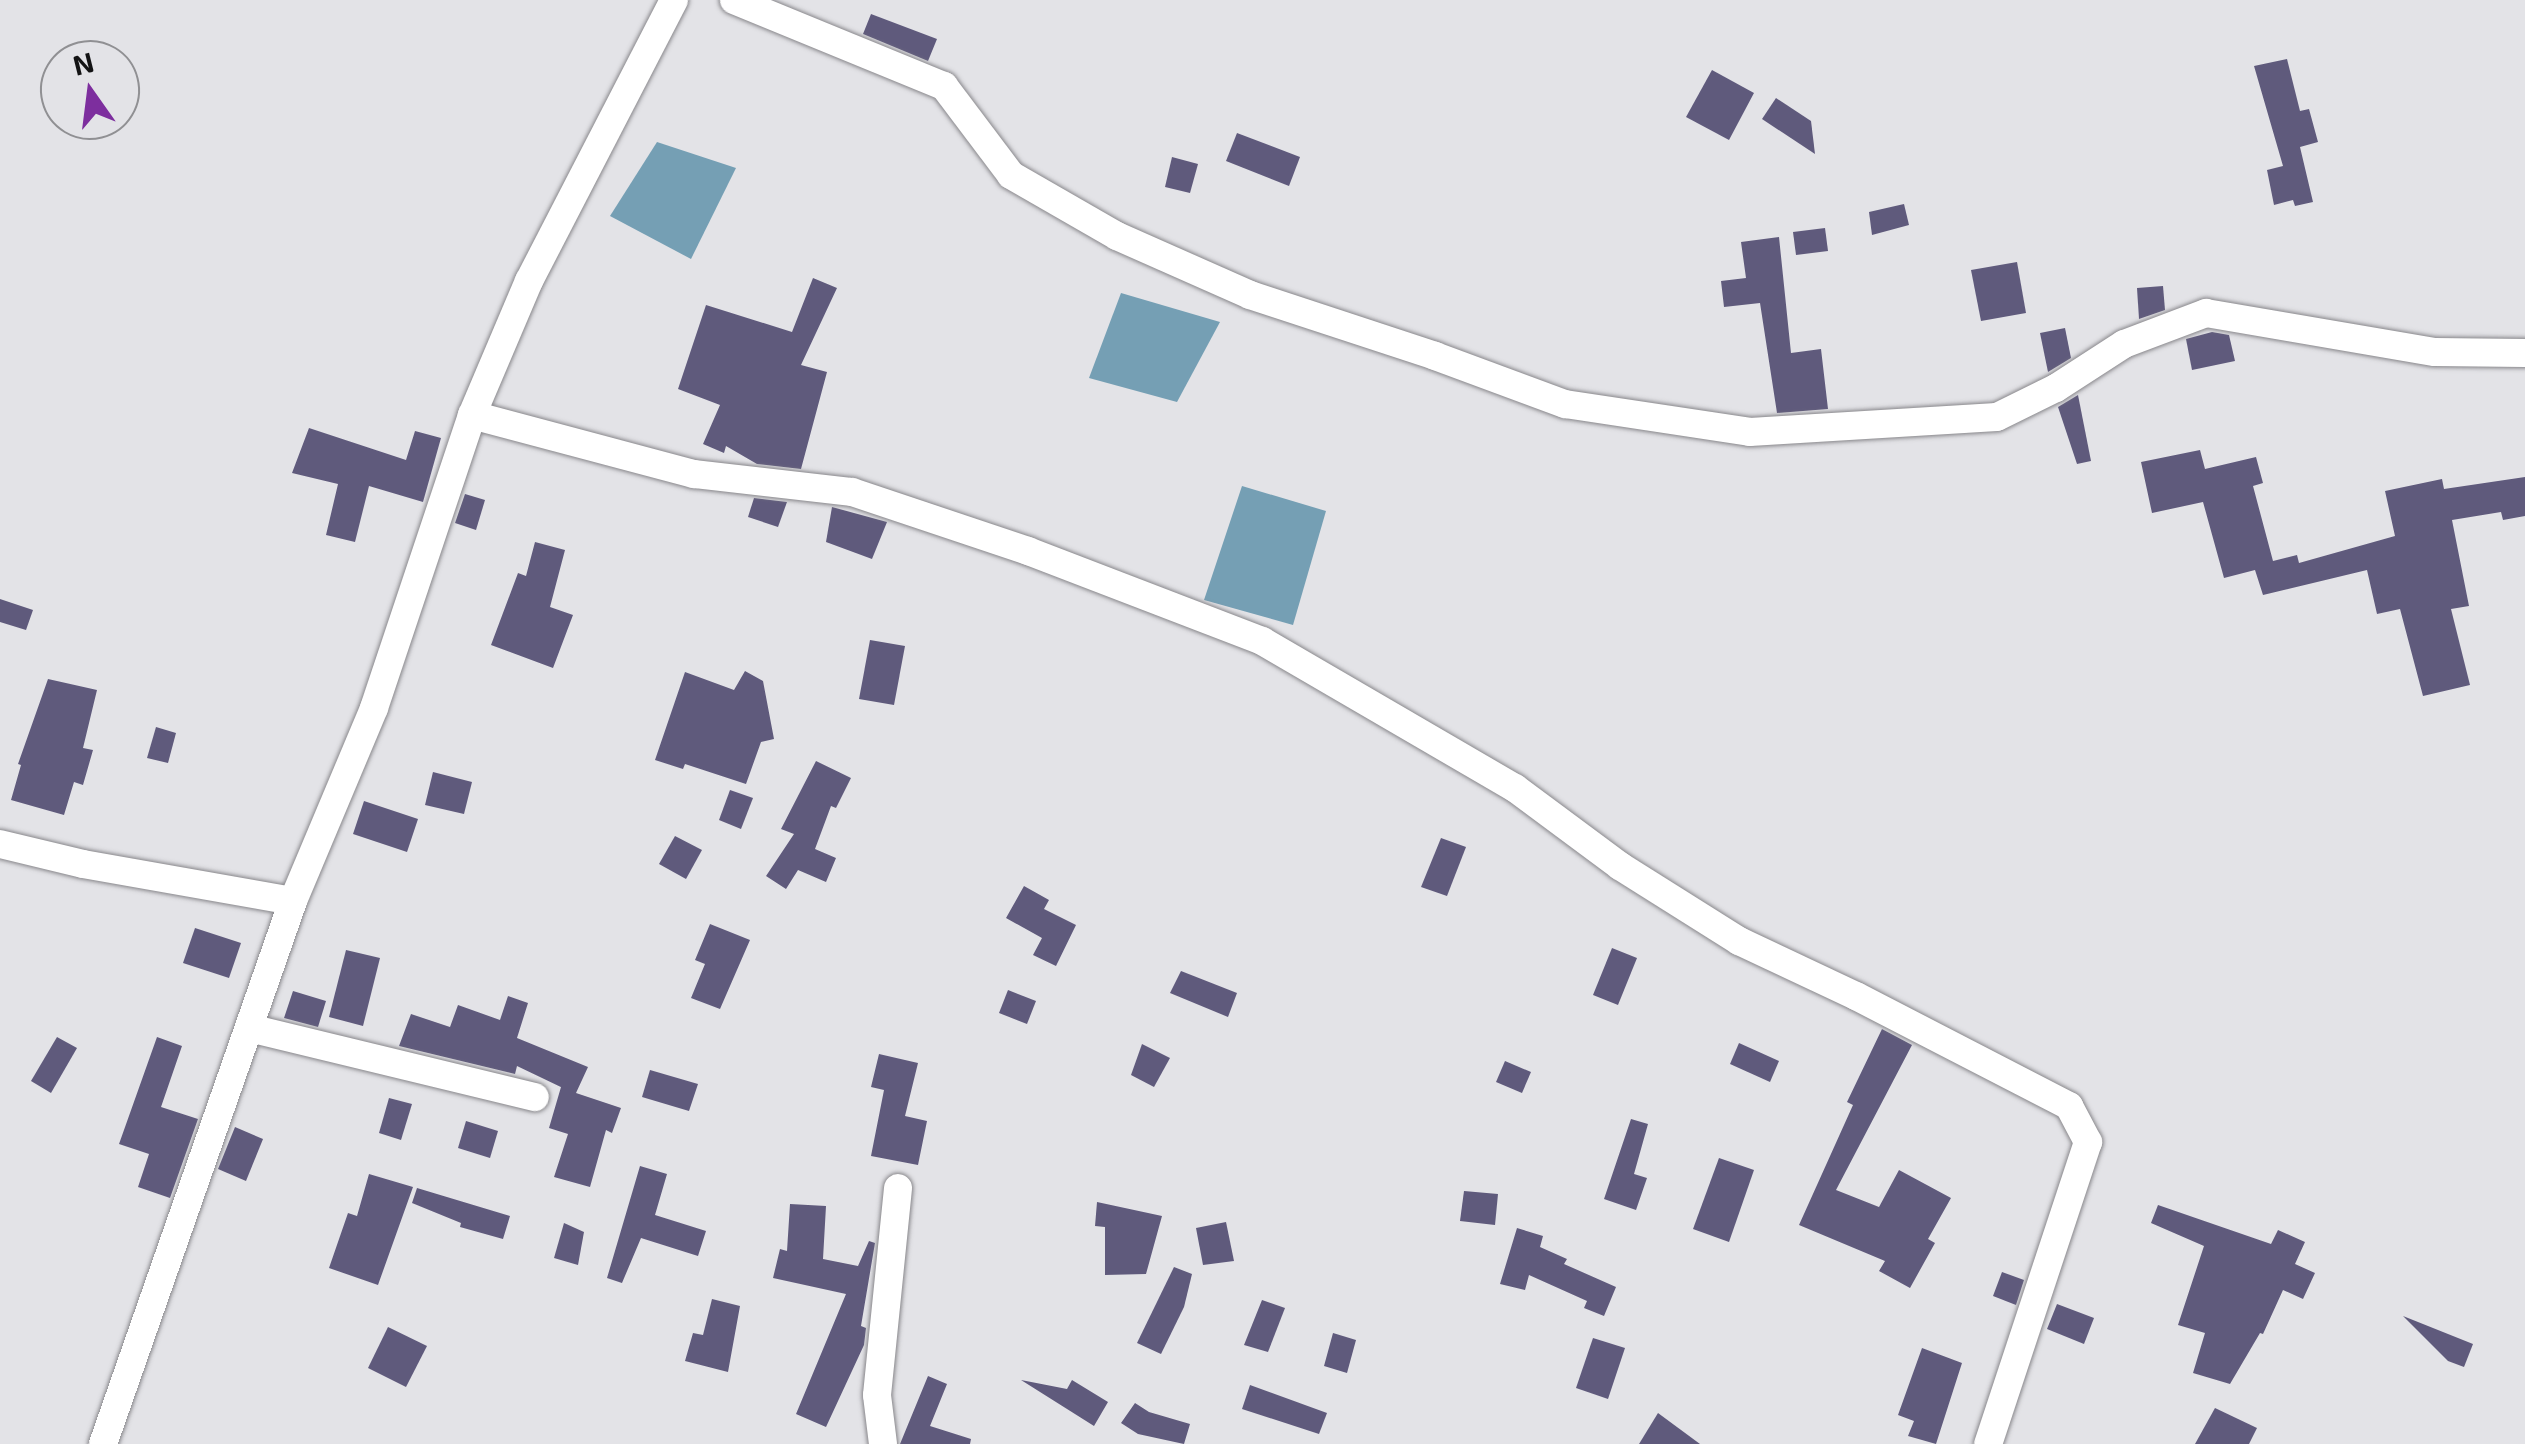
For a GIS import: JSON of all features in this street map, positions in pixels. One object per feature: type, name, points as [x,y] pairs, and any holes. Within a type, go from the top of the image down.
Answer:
[{"type":"street","points":[[103,1444],[294,900],[374,708],[472,415],[528,281],[674,0]]},
{"type":"street","points":[[734,0],[944,86],[1011,175],[1117,236],[1250,296],[1435,356],[1565,404],[1750,432],[1996,417],[2056,388],[2124,344],[2206,313],[2435,352],[2525,353]]},
{"type":"street","points":[[472,415],[694,474],[852,492],[1028,551],[1262,642],[1515,788],[1620,866],[1739,941],[1856,996],[2069,1106],[2088,1142],[1988,1444]]},
{"type":"street","points":[[0,844],[83,864],[294,900]]},
{"type":"street","points":[[249,1028],[534,1097]]},
{"type":"street","points":[[883,1444],[877,1396],[898,1188]]},
{"type":"water","points":[[657,142],[736,168],[691,259],[610,216]]},
{"type":"water","points":[[1121,293],[1220,322],[1177,402],[1089,378]]},
{"type":"water","points":[[1242,486],[1326,511],[1293,625],[1204,600]]},
{"type":"building","points":[[871,14],[937,39],[928,61],[863,34]]},
{"type":"building","points":[[2287,59],[2300,111],[2309,109],[2318,142],[2300,147],[2313,202],[2295,206],[2293,200],[2274,205],[2267,170],[2283,166],[2254,66]]},
{"type":"building","points":[[1712,70],[1754,93],[1729,140],[1686,117]]},
{"type":"building","points":[[1776,98],[1811,121],[1815,154],[1762,119]]},
{"type":"building","points":[[1237,133],[1300,157],[1289,186],[1226,161]]},
{"type":"building","points":[[1172,157],[1198,164],[1190,193],[1165,187]]},
{"type":"building","points":[[1904,204],[1909,225],[1872,235],[1869,212]]},
{"type":"building","points":[[1825,228],[1828,251],[1796,255],[1793,232]]},
{"type":"building","points":[[1779,237],[1791,353],[1821,349],[1828,409],[1777,413],[1760,303],[1724,307],[1721,281],[1746,278],[1741,242]]},
{"type":"building","points":[[2017,262],[2026,313],[1981,321],[1971,270]]},
{"type":"building","points":[[813,278],[837,288],[801,365],[827,372],[801,469],[757,464],[726,446],[724,453],[703,444],[720,405],[678,389],[706,305],[792,332]]},
{"type":"building","points":[[2163,286],[2165,310],[2139,319],[2137,288]]},
{"type":"building","points":[[2065,328],[2071,358],[2048,372],[2040,333]]},
{"type":"building","points":[[2212,332],[2229,335],[2235,361],[2192,370],[2186,339]]},
{"type":"building","points":[[2078,395],[2091,461],[2077,464],[2058,407]]},
{"type":"building","points":[[309,428],[406,460],[415,431],[441,438],[423,502],[369,486],[355,542],[326,535],[338,484],[292,473]]},
{"type":"building","points":[[2200,450],[2205,469],[2256,457],[2263,483],[2253,486],[2273,561],[2297,555],[2299,563],[2395,536],[2385,491],[2442,479],[2444,489],[2525,477],[2525,516],[2503,520],[2501,512],[2452,520],[2469,606],[2451,609],[2470,685],[2423,696],[2400,609],[2377,614],[2367,570],[2263,595],[2255,570],[2224,578],[2203,502],[2152,513],[2141,462]]},
{"type":"building","points":[[465,494],[485,500],[476,530],[455,523]]},
{"type":"building","points":[[754,498],[787,502],[778,527],[748,517]]},
{"type":"building","points":[[832,507],[887,522],[872,559],[826,542]]},
{"type":"building","points":[[535,542],[565,550],[550,607],[573,615],[553,668],[491,645],[518,573],[526,576]]},
{"type":"building","points":[[0,599],[33,610],[26,630],[0,622]]},
{"type":"building","points":[[870,640],[905,646],[894,705],[859,699]]},
{"type":"building","points":[[745,671],[763,681],[774,739],[761,742],[746,784],[685,764],[683,769],[655,760],[685,672],[734,690]]},
{"type":"building","points":[[48,679],[97,690],[83,748],[93,750],[83,785],[74,782],[64,815],[11,800],[21,765],[18,764]]},
{"type":"building","points":[[156,727],[176,733],[168,763],[147,758]]},
{"type":"building","points":[[816,761],[851,778],[836,808],[831,806],[815,849],[836,858],[826,882],[798,870],[786,889],[766,876],[794,834],[781,829]]},
{"type":"building","points":[[433,772],[472,782],[464,814],[425,805]]},
{"type":"building","points":[[730,790],[753,798],[741,829],[719,820]]},
{"type":"building","points":[[364,801],[418,819],[407,852],[353,834]]},
{"type":"building","points":[[675,836],[702,850],[686,879],[659,864]]},
{"type":"building","points":[[1441,838],[1466,847],[1447,896],[1421,887]]},
{"type":"building","points":[[1024,886],[1049,900],[1044,909],[1076,925],[1056,966],[1033,955],[1042,938],[1006,918]]},
{"type":"building","points":[[710,924],[750,940],[720,1009],[691,998],[705,964],[695,960]]},
{"type":"building","points":[[195,928],[241,943],[229,978],[183,963]]},
{"type":"building","points":[[1612,948],[1637,958],[1618,1005],[1593,995]]},
{"type":"building","points":[[346,950],[380,958],[363,1026],[329,1017]]},
{"type":"building","points":[[1181,971],[1237,993],[1228,1017],[1170,993]]},
{"type":"building","points":[[1008,990],[1036,1001],[1027,1024],[999,1013]]},
{"type":"building","points":[[293,991],[326,1001],[318,1027],[284,1018]]},
{"type":"building","points":[[508,996],[528,1003],[517,1038],[588,1067],[576,1093],[621,1108],[612,1133],[606,1130],[590,1187],[554,1177],[568,1134],[549,1128],[561,1087],[517,1066],[515,1074],[399,1046],[411,1014],[450,1027],[458,1005],[500,1020]]},
{"type":"building","points":[[1882,1029],[1912,1045],[1836,1190],[1879,1207],[1899,1170],[1951,1198],[1928,1239],[1935,1243],[1910,1288],[1879,1271],[1885,1261],[1799,1225],[1853,1105],[1847,1102]]},
{"type":"building","points":[[57,1037],[77,1048],[51,1093],[31,1081]]},
{"type":"building","points":[[157,1037],[182,1046],[161,1107],[198,1119],[170,1198],[138,1187],[149,1154],[119,1144]]},
{"type":"building","points":[[1739,1043],[1779,1061],[1770,1082],[1730,1064]]},
{"type":"building","points":[[1142,1044],[1170,1058],[1154,1087],[1131,1075]]},
{"type":"building","points":[[879,1054],[918,1063],[905,1116],[927,1121],[918,1165],[871,1156],[884,1090],[871,1087]]},
{"type":"building","points":[[1505,1061],[1531,1072],[1522,1093],[1496,1082]]},
{"type":"building","points":[[650,1070],[698,1084],[689,1111],[642,1097]]},
{"type":"building","points":[[389,1098],[412,1104],[401,1140],[379,1133]]},
{"type":"building","points":[[1631,1119],[1648,1124],[1634,1174],[1647,1178],[1636,1210],[1604,1199]]},
{"type":"building","points":[[466,1121],[498,1131],[490,1158],[458,1148]]},
{"type":"building","points":[[235,1127],[263,1139],[246,1181],[218,1169]]},
{"type":"building","points":[[1719,1158],[1754,1170],[1729,1242],[1693,1229]]},
{"type":"building","points":[[640,1166],[667,1174],[655,1215],[706,1231],[698,1256],[641,1238],[622,1283],[607,1278]]},
{"type":"building","points":[[369,1174],[413,1187],[378,1285],[329,1268],[348,1213],[357,1216]]},
{"type":"building","points":[[417,1188],[510,1216],[503,1239],[460,1227],[461,1223],[412,1203]]},
{"type":"building","points":[[1464,1191],[1498,1194],[1495,1225],[1460,1221]]},
{"type":"building","points":[[1097,1202],[1162,1216],[1146,1274],[1105,1275],[1105,1227],[1095,1226]]},
{"type":"building","points":[[790,1204],[826,1206],[823,1259],[858,1266],[869,1241],[875,1243],[861,1326],[866,1328],[864,1345],[826,1427],[796,1414],[846,1294],[773,1278],[780,1249],[787,1251]]},
{"type":"building","points":[[2158,1205],[2271,1244],[2278,1230],[2305,1242],[2295,1264],[2315,1273],[2303,1299],[2283,1290],[2263,1334],[2260,1333],[2230,1384],[2193,1373],[2205,1333],[2178,1325],[2204,1246],[2151,1223]]},
{"type":"building","points":[[1226,1222],[1234,1261],[1203,1265],[1196,1228]]},
{"type":"building","points":[[564,1223],[584,1232],[578,1265],[554,1258]]},
{"type":"building","points":[[1517,1228],[1543,1236],[1540,1247],[1567,1259],[1564,1264],[1616,1287],[1604,1316],[1584,1308],[1587,1301],[1529,1275],[1525,1290],[1500,1284]]},
{"type":"building","points":[[1174,1267],[1192,1274],[1184,1307],[1161,1354],[1137,1343]]},
{"type":"building","points":[[2002,1272],[2024,1280],[2016,1305],[1993,1296]]},
{"type":"building","points":[[712,1299],[740,1306],[728,1372],[685,1361],[693,1333],[703,1335]]},
{"type":"building","points":[[1262,1300],[1285,1308],[1268,1352],[1244,1345]]},
{"type":"building","points":[[2057,1304],[2094,1318],[2084,1344],[2047,1329]]},
{"type":"building","points":[[2403,1316],[2473,1344],[2464,1367],[2448,1361]]},
{"type":"building","points":[[388,1327],[427,1346],[406,1387],[368,1368]]},
{"type":"building","points":[[1333,1333],[1356,1340],[1347,1373],[1324,1366]]},
{"type":"building","points":[[1593,1338],[1625,1348],[1608,1399],[1576,1388]]},
{"type":"building","points":[[1922,1348],[1962,1363],[1936,1444],[1908,1436],[1914,1421],[1898,1415]]},
{"type":"building","points":[[928,1376],[947,1384],[930,1426],[971,1439],[970,1444],[900,1444]]},
{"type":"building","points":[[1021,1380],[1067,1389],[1072,1380],[1108,1402],[1094,1426]]},
{"type":"building","points":[[1250,1385],[1327,1413],[1319,1434],[1242,1409]]},
{"type":"building","points":[[1135,1403],[1149,1412],[1190,1424],[1184,1444],[1138,1434],[1121,1423]]},
{"type":"building","points":[[2215,1408],[2257,1428],[2249,1444],[2195,1444]]},
{"type":"building","points":[[1658,1413],[1700,1444],[1639,1444]]}]
